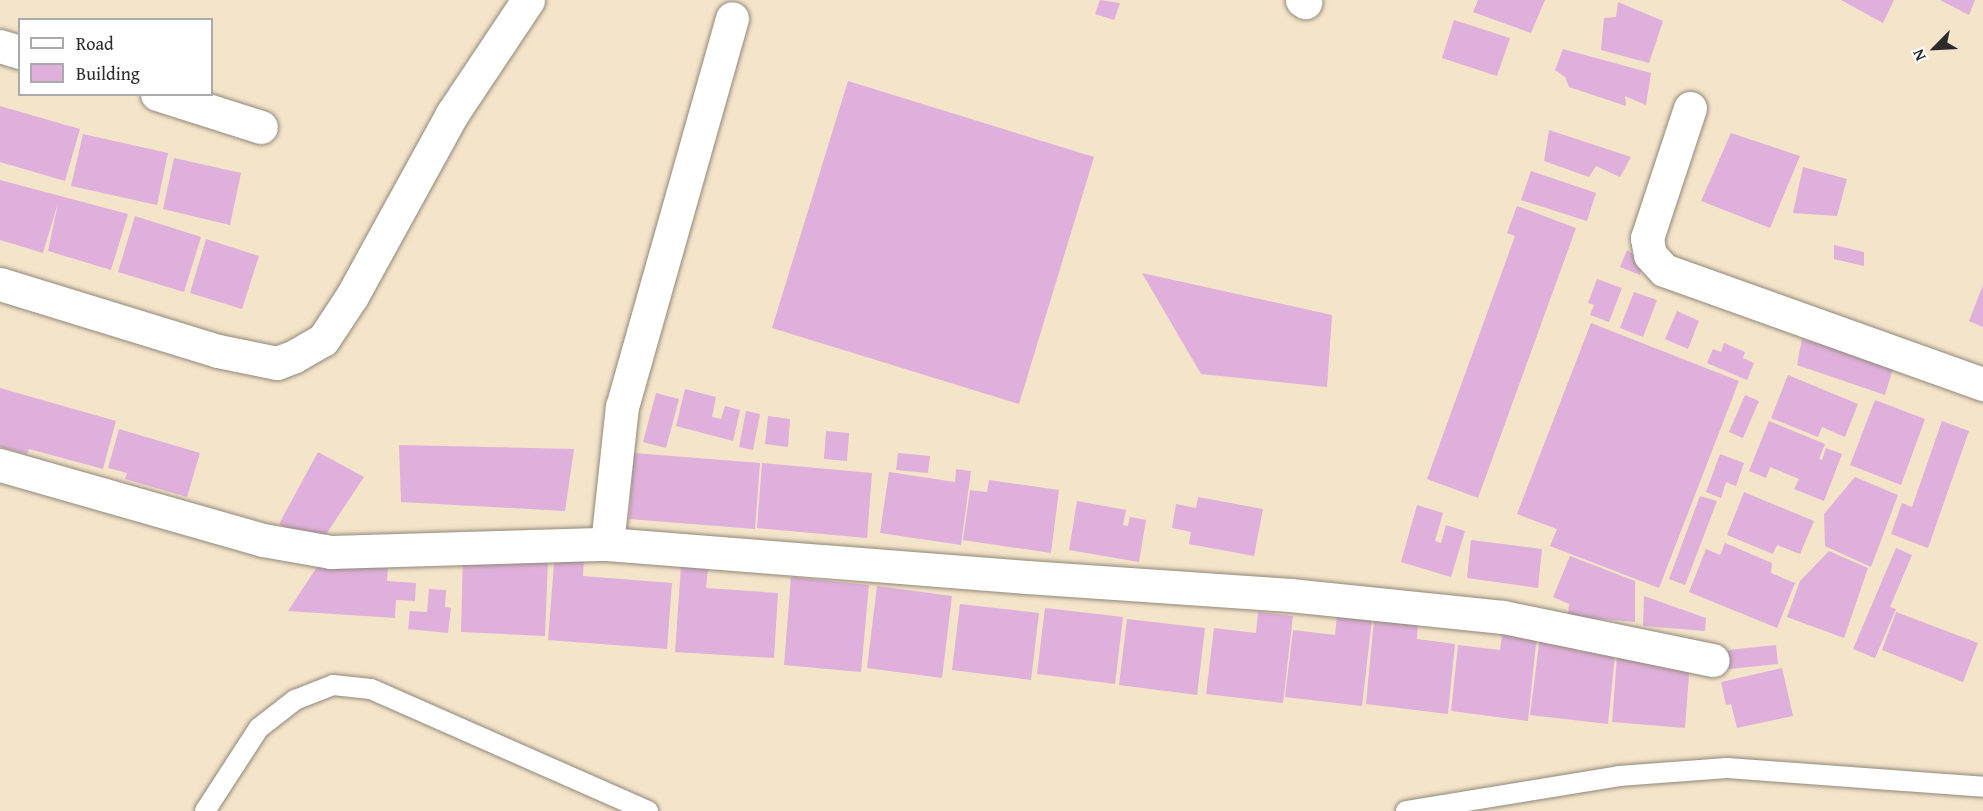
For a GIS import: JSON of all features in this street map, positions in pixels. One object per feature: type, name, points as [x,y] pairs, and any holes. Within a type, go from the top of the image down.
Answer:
[{"type":"street","points":[[0,284],[218,351],[277,363],[293,357],[323,340],[346,305],[452,114],[528,0]]},
{"type":"street","points":[[607,544],[622,407],[732,18]]},
{"type":"street","points":[[0,46],[18,51]]},
{"type":"street","points":[[163,96],[261,127]]},
{"type":"street","points":[[1690,108],[1647,238],[1650,255],[1664,270],[1983,384]]},
{"type":"street","points":[[0,465],[263,540],[331,552],[607,544],[1290,595],[1479,614],[1713,660]]},
{"type":"lane","points":[[205,811],[259,728],[295,700],[333,685],[370,689],[648,811]]},
{"type":"lane","points":[[1406,811],[1619,776],[1727,768],[1983,787]]},
{"type":"building","points":[[1100,0],[1120,3],[1114,20],[1095,14]]},
{"type":"building","points":[[1478,0],[1545,0],[1531,33],[1473,12]]},
{"type":"building","points":[[1841,0],[1894,0],[1883,23]]},
{"type":"building","points":[[1940,0],[1975,0],[1969,15]]},
{"type":"building","points":[[1618,2],[1663,21],[1649,63],[1601,50],[1604,18],[1616,17]]},
{"type":"building","points":[[1454,20],[1510,38],[1497,76],[1442,58]]},
{"type":"building","points":[[1563,49],[1651,73],[1646,105],[1625,96],[1626,106],[1569,87],[1565,77],[1555,70]]},
{"type":"building","points":[[848,81],[1094,157],[1019,404],[772,328]]},
{"type":"building","points":[[0,106],[80,129],[65,181],[0,162]]},
{"type":"building","points":[[1549,130],[1631,157],[1620,177],[1596,166],[1589,177],[1544,161]]},
{"type":"building","points":[[1731,133],[1800,156],[1770,228],[1701,201]]},
{"type":"building","points":[[83,134],[168,153],[157,205],[71,186]]},
{"type":"building","points":[[174,158],[241,173],[230,225],[163,209]]},
{"type":"building","points":[[1803,167],[1847,179],[1837,216],[1793,213]]},
{"type":"building","points":[[1531,171],[1596,193],[1587,221],[1521,200]]},
{"type":"building","points":[[0,180],[128,214],[111,270],[48,251],[58,203],[43,253],[0,240]]},
{"type":"building","points":[[1517,206],[1576,228],[1478,498],[1427,479],[1515,236],[1507,233]]},
{"type":"building","points":[[135,216],[201,237],[184,292],[118,272]]},
{"type":"building","points":[[206,239],[259,256],[242,309],[190,293]]},
{"type":"building","points":[[1834,245],[1864,252],[1864,266],[1834,259]]},
{"type":"building","points":[[1627,250],[1643,261],[1640,275],[1620,267]]},
{"type":"building","points":[[1142,273],[1332,315],[1327,387],[1201,374]]},
{"type":"building","points":[[1597,279],[1622,288],[1609,322],[1590,315],[1594,305],[1588,303]]},
{"type":"building","points":[[1983,285],[1983,327],[1969,321]]},
{"type":"building","points":[[1634,292],[1657,300],[1643,337],[1620,328]]},
{"type":"building","points":[[1677,311],[1699,321],[1688,349],[1665,339]]},
{"type":"building","points":[[1591,323],[1739,381],[1659,588],[1550,546],[1557,529],[1517,514]]},
{"type":"building","points":[[1802,339],[1894,365],[1885,395],[1797,365]]},
{"type":"building","points":[[1724,343],[1745,352],[1743,358],[1754,363],[1747,380],[1707,363],[1713,349],[1721,352]]},
{"type":"building","points":[[1788,375],[1858,404],[1845,437],[1822,427],[1818,437],[1771,418]]},
{"type":"building","points":[[0,388],[116,421],[103,469],[29,449],[27,454],[0,447]]},
{"type":"building","points":[[685,389],[716,397],[712,417],[721,419],[725,406],[740,410],[733,441],[676,426]]},
{"type":"building","points":[[656,393],[679,399],[666,448],[643,442]]},
{"type":"building","points":[[1745,395],[1759,401],[1743,438],[1729,432]]},
{"type":"building","points":[[1875,400],[1925,419],[1901,485],[1850,465]]},
{"type":"building","points":[[746,411],[760,414],[753,450],[739,447]]},
{"type":"building","points":[[768,416],[790,419],[788,447],[765,444]]},
{"type":"building","points":[[1769,421],[1825,444],[1819,459],[1822,460],[1826,448],[1842,454],[1824,501],[1794,489],[1799,479],[1770,467],[1766,478],[1749,471]]},
{"type":"building","points":[[1942,421],[1969,431],[1928,548],[1891,534],[1902,503],[1912,507]]},
{"type":"building","points":[[119,429],[200,453],[187,497],[125,479],[127,473],[108,468]]},
{"type":"building","points":[[826,431],[849,433],[847,461],[824,459]]},
{"type":"building","points":[[399,445],[574,449],[565,511],[401,502]]},
{"type":"building","points":[[318,452],[364,477],[319,545],[279,524]]},
{"type":"building","points":[[634,453],[760,463],[755,529],[629,519]]},
{"type":"building","points":[[898,453],[930,456],[928,473],[896,470]]},
{"type":"building","points":[[1720,454],[1744,463],[1736,486],[1726,482],[1721,498],[1706,492]]},
{"type":"building","points":[[762,463],[872,473],[867,538],[757,528]]},
{"type":"building","points":[[956,469],[971,471],[961,545],[880,533],[889,472],[955,482]]},
{"type":"building","points":[[1855,477],[1898,495],[1871,567],[1825,546],[1824,514]]},
{"type":"building","points":[[989,480],[1059,490],[1051,553],[963,540],[970,490],[987,492]]},
{"type":"building","points":[[1744,492],[1814,521],[1800,554],[1777,545],[1773,554],[1727,535]]},
{"type":"building","points":[[1700,496],[1717,501],[1685,585],[1669,579]]},
{"type":"building","points":[[1198,497],[1263,509],[1254,556],[1189,544],[1191,532],[1172,528],[1176,504],[1196,508]]},
{"type":"building","points":[[1077,501],[1126,510],[1123,525],[1128,526],[1130,517],[1146,520],[1139,562],[1069,550]]},
{"type":"building","points":[[1417,505],[1443,513],[1435,541],[1441,543],[1446,525],[1465,531],[1451,577],[1401,562]]},
{"type":"building","points":[[1471,540],[1542,549],[1538,588],[1467,578]]},
{"type":"building","points":[[1725,543],[1772,563],[1771,573],[1795,583],[1777,628],[1689,592],[1706,549],[1720,555]]},
{"type":"building","points":[[1896,548],[1912,555],[1890,607],[1896,609],[1875,658],[1853,649]]},
{"type":"building","points":[[555,551],[584,553],[583,576],[672,583],[667,649],[548,640]]},
{"type":"building","points":[[1829,551],[1868,568],[1844,638],[1787,617],[1800,581]]},
{"type":"building","points":[[463,553],[548,557],[545,636],[461,632]]},
{"type":"building","points":[[1570,556],[1635,581],[1635,622],[1568,616],[1569,604],[1553,597]]},
{"type":"building","points":[[319,564],[388,568],[387,581],[416,583],[415,601],[396,600],[395,618],[288,611]]},
{"type":"building","points":[[681,566],[708,568],[706,588],[778,593],[774,658],[675,652]]},
{"type":"building","points":[[791,577],[869,585],[861,672],[784,665]]},
{"type":"building","points":[[877,586],[952,596],[942,678],[867,668]]},
{"type":"building","points":[[429,589],[446,590],[445,607],[451,608],[448,633],[408,629],[410,611],[427,612]]},
{"type":"building","points":[[1644,596],[1706,618],[1705,631],[1643,626]]},
{"type":"building","points":[[960,604],[1039,613],[1031,680],[952,670]]},
{"type":"building","points":[[1045,608],[1123,617],[1115,684],[1037,674]]},
{"type":"building","points":[[1258,612],[1293,616],[1283,703],[1206,694],[1214,628],[1256,633]]},
{"type":"building","points":[[1896,612],[1978,643],[1963,682],[1882,650]]},
{"type":"building","points":[[1337,615],[1372,619],[1362,706],[1285,697],[1293,630],[1335,635]]},
{"type":"building","points":[[1127,619],[1205,628],[1197,695],[1119,685]]},
{"type":"building","points":[[1374,619],[1418,624],[1417,639],[1455,644],[1448,714],[1366,704]]},
{"type":"building","points":[[1503,629],[1537,634],[1528,721],[1451,711],[1458,645],[1500,650]]},
{"type":"building","points":[[1540,636],[1579,639],[1577,651],[1615,655],[1608,724],[1530,715]]},
{"type":"building","points":[[1776,645],[1778,664],[1720,670],[1718,651]]},
{"type":"building","points":[[1617,655],[1690,661],[1685,728],[1612,722]]},
{"type":"building","points":[[1782,668],[1793,716],[1737,728],[1731,704],[1726,705],[1721,682]]}]
